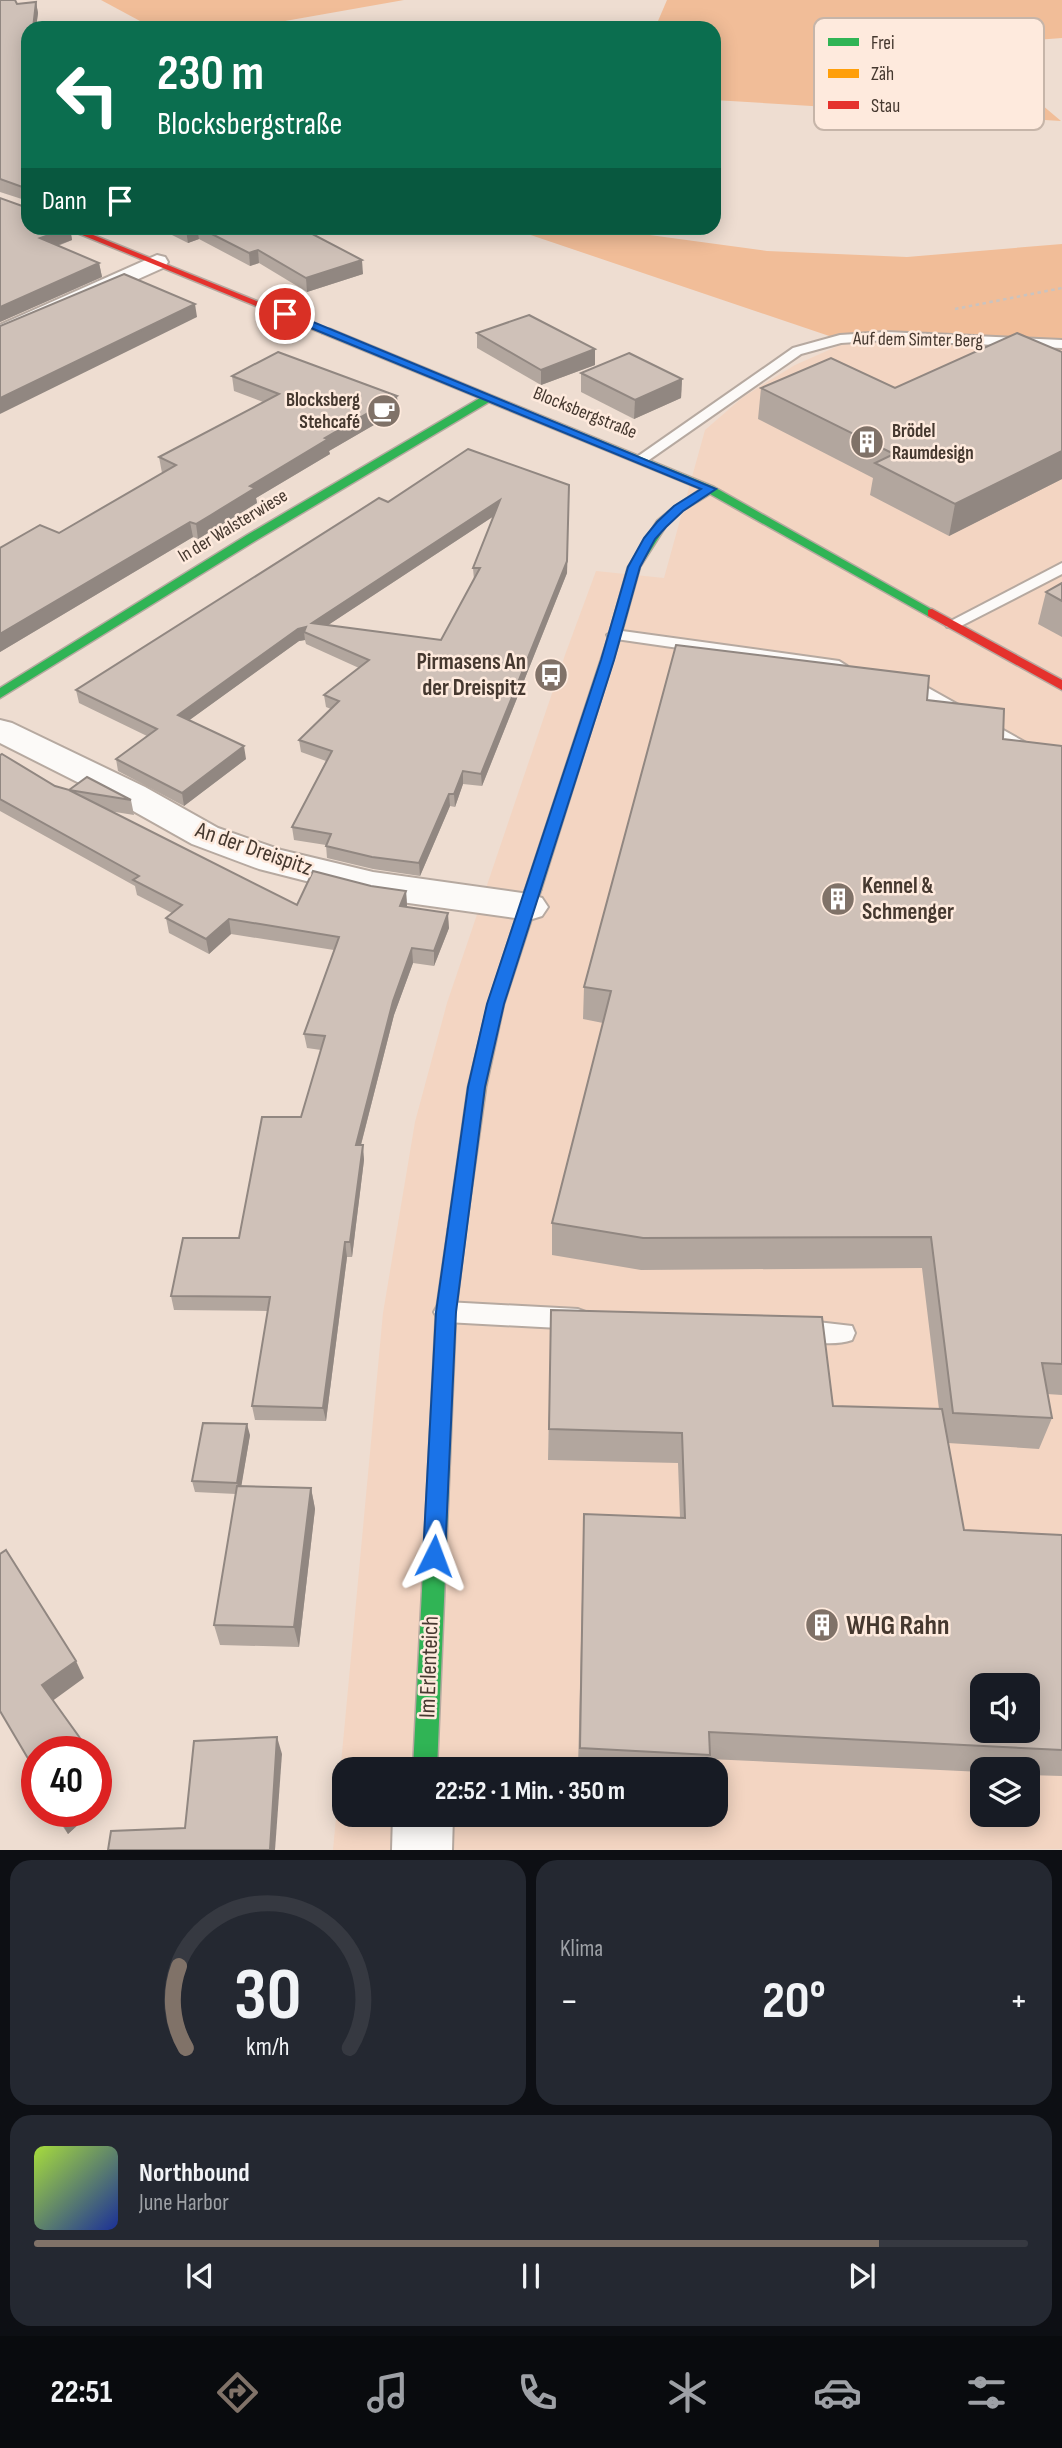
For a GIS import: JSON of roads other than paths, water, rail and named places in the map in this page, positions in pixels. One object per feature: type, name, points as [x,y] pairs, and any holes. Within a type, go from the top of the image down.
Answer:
[{"type":"street","name":"Blocksbergstraße","points":[[87,235],[490,397],[710,489],[1062,686]]},
{"type":"street","points":[[0,334],[157,262]]},
{"type":"street","name":"In der Walsterwiese","points":[[0,694],[251,538],[490,397]]},
{"type":"street","name":"Im Erlenteich","points":[[426,1757],[446,1312],[477,1087],[496,1004],[615,635],[634,567],[650,538],[678,509],[710,489]]},
{"type":"street","name":"An der Dreispitz","points":[[0,730],[132,795],[205,836],[272,860],[373,885],[529,907]]},
{"type":"street","points":[[422,1850],[423,1827]]},
{"type":"lane","name":"Auf dem Simter Berg","points":[[641,459],[762,373],[797,351],[819,343],[886,336],[1062,344]]},
{"type":"lane","points":[[953,624],[1062,568]]},
{"type":"lane","points":[[615,635],[855,668]]},
{"type":"lane","points":[[895,674],[1062,770]]},
{"type":"lane","points":[[446,1312],[596,1320]]},
{"type":"lane","points":[[774,1329],[843,1333]]},
{"type":"place","name":"Blocksberg Stehcafé","points":[[384,411]]},
{"type":"place","name":"Brödel Raumdesign","points":[[867,442]]},
{"type":"place","name":"Pirmasens An der Dreispitz","points":[[551,675]]},
{"type":"place","name":"Kennel & Schmenger","points":[[838,899]]},
{"type":"place","name":"WHG Rahn","points":[[822,1625]]}]
